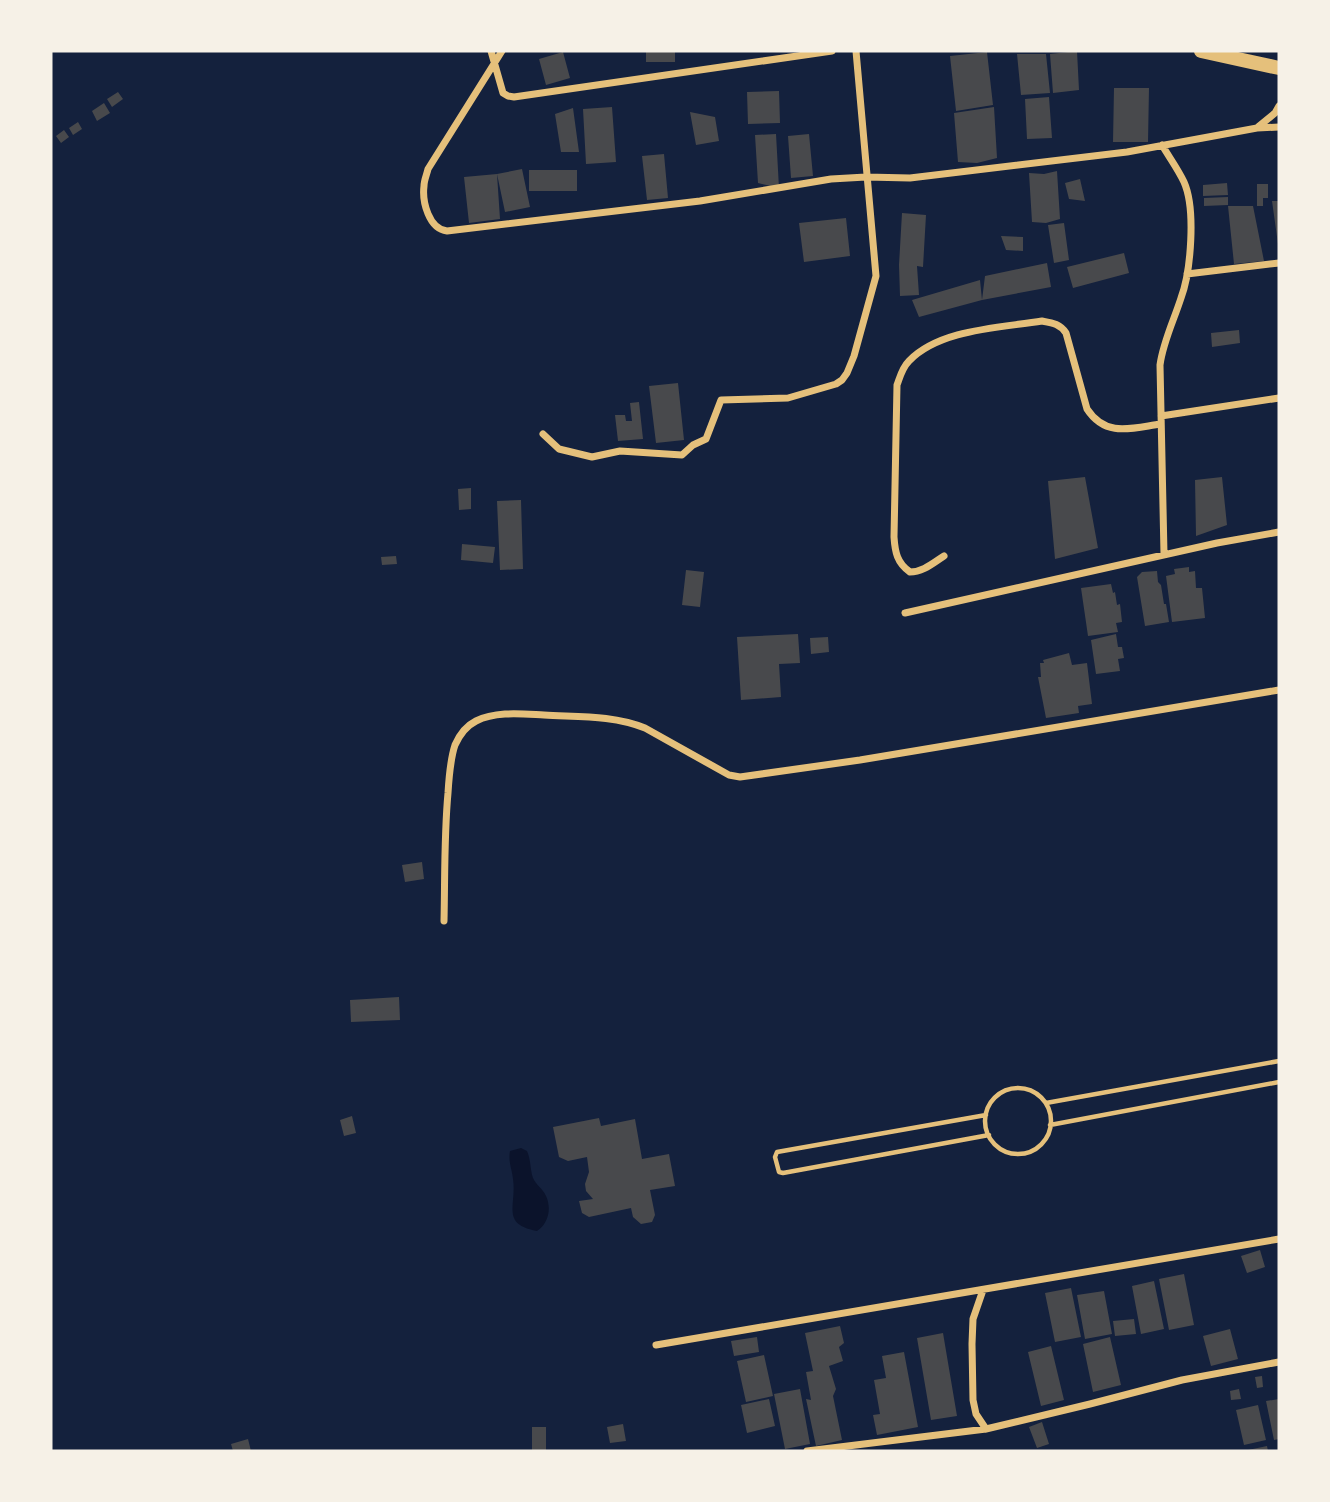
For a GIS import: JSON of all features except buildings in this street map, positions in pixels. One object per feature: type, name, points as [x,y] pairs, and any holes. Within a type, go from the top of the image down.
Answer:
[{"type":"highway","points":[[1201,51],[1279,68]]},
{"type":"street","points":[[491,51],[503,93],[514,97],[832,51]]},
{"type":"street","points":[[502,51],[428,169],[424,202],[435,226],[440,230],[700,201],[831,179],[910,178],[1127,152],[1257,128],[1279,127]]},
{"type":"street","points":[[543,434],[559,449],[592,457],[620,451],[682,455],[694,444],[706,439],[721,400],[788,398],[842,380],[854,356],[876,276],[856,51]]},
{"type":"street","points":[[1257,128],[1275,113],[1279,106]]},
{"type":"street","points":[[1162,145],[1184,182],[1192,216],[1187,274],[1161,352],[1164,554]]},
{"type":"street","points":[[1187,274],[1279,263]]},
{"type":"street","points":[[944,556],[925,569],[910,572],[901,564],[894,537],[897,386],[907,362],[945,338],[1042,321],[1061,326],[1066,333],[1087,409],[1093,418],[1104,426],[1124,430],[1161,420],[1279,398]]},
{"type":"street","points":[[905,613],[1164,554],[1279,531]]},
{"type":"street","points":[[444,921],[445,824],[450,766],[463,732],[474,722],[493,716],[525,714],[631,722],[729,775],[740,777],[860,760],[1279,690]]},
{"type":"street","points":[[656,1345],[1279,1239]]},
{"type":"street","points":[[983,1290],[973,1319],[972,1355],[973,1400],[976,1414],[986,1429]]},
{"type":"street","points":[[807,1451],[986,1429],[1182,1380],[1279,1362]]},
{"type":"lane","points":[[1045,1103],[1279,1061]]},
{"type":"lane","points":[[1050,1125],[1279,1082]]},
{"type":"lane","points":[[1025,1088],[1033,1091],[1045,1103],[1050,1125],[1044,1141],[1030,1151],[1004,1151],[989,1135],[985,1124],[989,1106],[993,1099],[1007,1089],[1025,1088]]},
{"type":"lane","points":[[986,1115],[777,1152],[775,1157],[779,1172],[783,1173],[989,1135]]},
{"type":"water","points":[[521,1148],[527,1151],[533,1178],[548,1201],[546,1220],[537,1231],[518,1224],[514,1218],[510,1151]]}]
